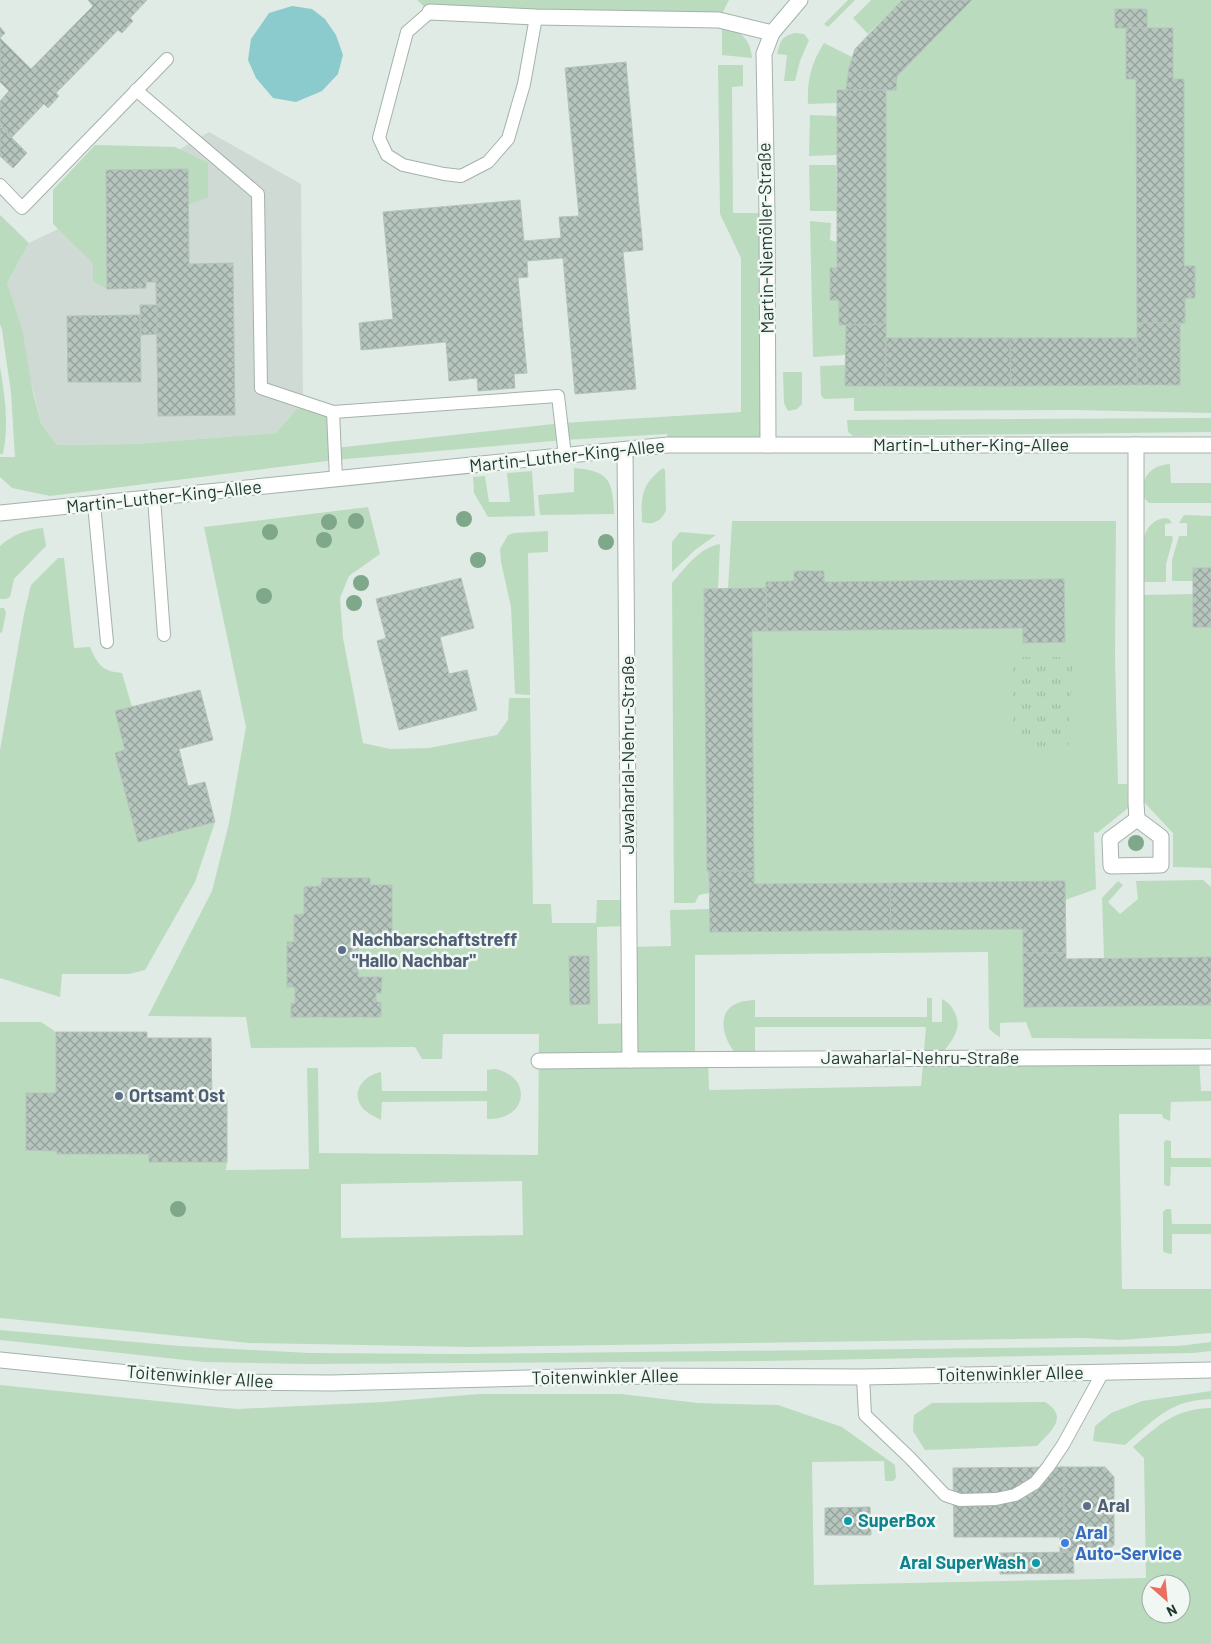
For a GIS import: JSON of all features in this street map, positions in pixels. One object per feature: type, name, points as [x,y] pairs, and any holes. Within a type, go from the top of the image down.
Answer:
[{"type":"street","name":"Martin-Niemöller-Straße","points":[[768,445],[764,54],[772,33],[800,0]]},
{"type":"street","points":[[430,12],[536,17],[719,20],[772,33]]},
{"type":"street","name":"Martin-Luther-King-Allee","points":[[0,513],[668,445],[1211,445]]},
{"type":"street","points":[[1136,445],[1135,668],[1137,819]]},
{"type":"street","name":"Jawaharlal-Nehru-Straße","points":[[626,450],[630,1060]]},
{"type":"street","name":"Jawaharlal-Nehru-Straße","points":[[539,1061],[1211,1057]]},
{"type":"street","name":"Toitenwinkler Allee","points":[[0,1360],[218,1382],[331,1383],[605,1376],[863,1377],[1211,1370]]},
{"type":"lane","points":[[430,12],[407,32],[379,138],[387,155],[403,165],[461,176],[488,162],[508,139],[524,84],[536,17]]},
{"type":"lane","points":[[0,185],[22,208],[167,59]]},
{"type":"lane","points":[[136,90],[258,194],[261,388],[333,412],[558,396],[565,456]]},
{"type":"lane","points":[[333,412],[336,479]]},
{"type":"lane","points":[[154,498],[164,635]]},
{"type":"lane","points":[[94,504],[107,642]]},
{"type":"lane","points":[[863,1377],[865,1415],[945,1495],[954,1499],[975,1501],[1015,1495],[1035,1483],[1063,1445],[1103,1372]]},
{"type":"shaded area","points":[[209,132],[301,184],[303,402],[276,433],[134,444],[57,445],[41,423],[7,283],[29,243],[58,229],[63,198],[103,152],[170,155]]},
{"type":"green space","points":[[417,0],[729,0],[719,20],[430,12]]},
{"type":"green space","points":[[848,0],[855,0],[828,27],[824,24]]},
{"type":"green space","points":[[871,0],[902,0],[868,34],[853,18]]},
{"type":"green space","points":[[972,0],[1211,0],[1211,413],[1074,410],[854,411],[854,398],[824,399],[821,395],[820,366],[846,365],[930,386],[1180,385],[1180,323],[1185,323],[1185,298],[1195,266],[1184,266],[1183,79],[1173,79],[1173,28],[1147,28],[1147,9],[1115,9],[1126,28],[1126,79],[1136,79],[1137,338],[886,338],[886,90],[897,76]]},
{"type":"green space","points":[[722,27],[734,30],[743,36],[747,41],[752,58],[722,55]]},
{"type":"green space","points":[[796,33],[804,34],[809,40],[800,61],[795,81],[784,81],[787,55],[777,54],[782,39]]},
{"type":"green space","points":[[824,43],[852,57],[846,90],[837,90],[837,103],[808,104],[811,72]]},
{"type":"green space","points":[[718,65],[743,65],[743,86],[732,87],[733,213],[767,213],[768,445],[668,445],[667,434],[564,440],[335,460],[50,496],[12,488],[0,477],[0,457],[15,457],[11,393],[0,324],[0,215],[29,243],[7,283],[22,329],[33,393],[41,423],[57,445],[134,444],[276,433],[303,402],[333,412],[335,448],[562,423],[741,412],[741,258],[720,214]]},
{"type":"green space","points":[[810,115],[837,116],[837,155],[809,156]]},
{"type":"green space","points":[[95,145],[175,147],[208,163],[208,197],[188,205],[187,169],[106,170],[107,289],[93,281],[93,263],[53,224],[53,190]]},
{"type":"green space","points":[[809,165],[836,165],[837,211],[810,211]]},
{"type":"green space","points":[[810,221],[831,223],[830,240],[837,242],[837,268],[830,268],[830,299],[839,300],[846,325],[845,355],[813,357]]},
{"type":"green space","points":[[0,367],[6,421],[3,454],[0,454]]},
{"type":"green space","points":[[783,372],[802,372],[802,404],[797,409],[788,411],[784,403]]},
{"type":"green space","points":[[1211,418],[1211,432],[853,436],[848,432],[847,420]]},
{"type":"green space","points":[[1170,464],[1171,483],[1211,483],[1211,503],[1149,503],[1141,495],[1143,483],[1153,470]]},
{"type":"green space","points":[[574,468],[595,472],[607,479],[612,493],[614,514],[540,515],[538,495],[574,492]]},
{"type":"green space","points":[[663,468],[665,470],[666,510],[656,522],[642,522],[642,498],[646,486]]},
{"type":"green space","points":[[532,471],[535,516],[488,517],[474,493],[473,477],[485,476],[489,502],[510,502],[507,473]]},
{"type":"green space","points":[[368,507],[380,554],[349,576],[340,598],[343,638],[363,743],[390,749],[429,748],[497,735],[508,720],[509,698],[530,698],[533,904],[551,904],[552,923],[596,923],[597,900],[630,900],[630,926],[597,927],[598,1024],[630,1023],[630,947],[671,946],[670,910],[710,909],[710,932],[1023,929],[1024,1007],[1211,1005],[1211,1039],[1032,1038],[1026,1022],[1000,1023],[1000,1037],[989,1029],[988,952],[695,955],[695,1059],[708,1059],[709,1090],[921,1086],[926,1027],[755,1027],[755,1059],[740,1059],[727,1040],[724,1030],[726,1013],[732,1006],[741,1002],[755,1000],[755,1017],[927,1017],[927,998],[932,998],[932,1022],[942,1022],[942,999],[953,1008],[957,1018],[957,1027],[952,1040],[937,1058],[1199,1057],[1201,1091],[1211,1091],[1211,1101],[1171,1102],[1170,1121],[1163,1118],[1162,1114],[1119,1114],[1122,1289],[1211,1289],[1211,1333],[1120,1340],[1082,1338],[469,1347],[249,1343],[0,1318],[0,1022],[41,1022],[56,1032],[56,1093],[26,1094],[26,1150],[57,1151],[57,1154],[149,1154],[227,1162],[226,1170],[309,1169],[307,1068],[318,1068],[319,1153],[538,1155],[539,1034],[443,1034],[442,1059],[422,1059],[415,1047],[251,1048],[246,1017],[148,1016],[212,891],[229,823],[246,727],[204,527]],"holes":[[[522,1181],[523,1235],[341,1238],[341,1184]]]},
{"type":"green space","points":[[1184,515],[1211,516],[1211,568],[1193,568],[1193,581],[1172,581],[1172,560],[1179,536],[1187,536],[1187,523],[1179,523]]},
{"type":"green space","points":[[1165,518],[1169,519],[1172,523],[1165,524],[1165,536],[1172,536],[1173,539],[1166,564],[1166,582],[1145,582],[1142,578],[1142,551],[1145,533],[1156,521]]},
{"type":"green space","points":[[732,521],[1116,521],[1115,657],[1118,784],[1127,784],[1128,808],[1097,833],[1094,832],[1096,889],[1065,900],[1065,881],[754,884],[752,631],[1023,628],[1024,643],[1064,642],[1064,580],[824,582],[824,571],[794,571],[794,581],[767,582],[766,588],[728,588]]},
{"type":"green space","points":[[43,528],[46,546],[14,579],[10,597],[0,599],[0,546],[20,533]]},
{"type":"green space","points":[[548,531],[548,552],[528,553],[530,695],[515,694],[511,607],[500,549],[508,535]]},
{"type":"green space","points":[[680,532],[716,535],[695,550],[672,572],[672,542]]},
{"type":"green space","points":[[720,544],[718,589],[704,589],[707,871],[709,871],[709,893],[699,895],[695,903],[674,903],[672,583],[699,554],[706,549]]},
{"type":"green space","points":[[58,558],[64,558],[74,648],[90,647],[98,663],[105,669],[122,673],[132,707],[125,750],[138,842],[215,822],[195,882],[145,970],[129,974],[62,974],[60,997],[0,978],[0,750],[24,614],[31,585]]},
{"type":"green space","points":[[1193,594],[1193,627],[1211,627],[1211,868],[1173,867],[1173,833],[1141,799],[1141,595]]},
{"type":"green space","points":[[0,608],[4,608],[6,613],[2,632],[0,633]]},
{"type":"green space","points":[[1013,657],[1073,657],[1068,749],[1036,750],[1022,745],[1017,740],[1013,732]]},
{"type":"green space","points":[[1203,880],[1211,887],[1211,957],[1104,958],[1102,898],[1118,881],[1123,885],[1108,902],[1120,914],[1138,899],[1136,881]]},
{"type":"green space","points":[[495,1069],[516,1080],[521,1098],[511,1113],[500,1118],[487,1119],[487,1101],[382,1102],[381,1120],[365,1111],[358,1100],[361,1084],[370,1076],[381,1072],[382,1091],[487,1091],[487,1070]]},
{"type":"green space","points":[[1166,1140],[1171,1141],[1171,1158],[1211,1158],[1211,1167],[1171,1167],[1170,1186],[1166,1186],[1164,1184],[1164,1142]]},
{"type":"green space","points":[[1166,1209],[1171,1209],[1172,1224],[1211,1224],[1211,1234],[1172,1234],[1172,1254],[1166,1253],[1163,1251],[1163,1212]]},
{"type":"green space","points":[[0,1330],[179,1346],[309,1353],[459,1354],[1178,1346],[1211,1342],[1211,1351],[1193,1353],[764,1361],[306,1364],[204,1362],[0,1340]]},
{"type":"green space","points":[[0,1385],[237,1409],[383,1402],[479,1394],[621,1394],[698,1403],[778,1405],[842,1427],[895,1465],[896,1478],[893,1481],[885,1481],[884,1461],[812,1462],[814,1585],[1141,1578],[1141,1624],[1191,1624],[1191,1574],[1146,1574],[1144,1458],[1133,1447],[1159,1425],[1177,1415],[1187,1411],[1211,1408],[1211,1644],[0,1644]]},
{"type":"green space","points":[[1211,1391],[1211,1399],[1197,1400],[1173,1407],[1154,1420],[1125,1445],[1093,1441],[1095,1426],[1111,1413],[1142,1401]]},
{"type":"green space","points":[[1045,1402],[1056,1413],[1057,1419],[1052,1430],[1037,1446],[925,1450],[913,1431],[914,1415],[932,1403]]},
{"type":"water","points":[[292,6],[312,9],[325,19],[336,35],[343,55],[338,74],[322,91],[296,102],[273,98],[256,78],[248,60],[251,39],[269,13]]},
{"type":"building","points":[[88,0],[147,0],[130,18],[133,21],[122,33],[118,30],[56,93],[59,96],[48,108],[44,104],[12,137],[0,125],[0,101],[9,91],[0,82],[0,38],[31,69],[93,6]]},
{"type":"building","points":[[902,0],[972,0],[897,76],[896,90],[846,90],[849,68],[855,49]]},
{"type":"building","points":[[1115,9],[1147,9],[1147,28],[1115,28]]},
{"type":"building","points":[[0,27],[5,33],[0,38]]},
{"type":"building","points":[[1126,28],[1173,28],[1173,79],[1184,79],[1184,266],[1195,266],[1195,298],[1185,298],[1185,323],[1137,323],[1136,79],[1126,79]]},
{"type":"building","points":[[626,62],[643,250],[623,252],[636,389],[575,394],[563,258],[527,261],[528,277],[518,278],[527,373],[514,374],[515,388],[478,391],[477,378],[449,381],[446,342],[361,350],[359,323],[393,319],[383,212],[520,200],[524,241],[561,238],[559,217],[579,216],[565,68]]},
{"type":"building","points":[[837,90],[886,90],[886,324],[839,325],[839,300],[830,300],[830,268],[837,268]]},
{"type":"building","points":[[0,126],[27,153],[13,168],[0,156]]},
{"type":"building","points":[[188,169],[189,264],[233,263],[235,415],[158,416],[156,282],[146,282],[146,288],[107,289],[106,170]]},
{"type":"building","points":[[140,305],[157,305],[157,334],[141,335]]},
{"type":"building","points":[[140,315],[141,382],[68,382],[67,316]]},
{"type":"building","points":[[1137,323],[1180,323],[1180,385],[1137,385]]},
{"type":"building","points":[[886,324],[886,386],[845,386],[846,325]]},
{"type":"building","points":[[886,338],[1010,338],[1011,386],[886,386]]},
{"type":"building","points":[[1010,338],[1137,338],[1137,385],[1011,386]]},
{"type":"building","points":[[1193,568],[1211,568],[1211,627],[1193,627]]},
{"type":"building","points":[[794,571],[824,571],[824,582],[1064,579],[1065,642],[1023,643],[1023,628],[767,631],[766,582],[794,581]]},
{"type":"building","points":[[461,578],[474,628],[440,637],[449,674],[467,670],[477,710],[399,730],[377,641],[386,638],[376,599]]},
{"type":"building","points":[[766,588],[767,631],[752,631],[754,871],[707,871],[704,589]]},
{"type":"building","points":[[200,690],[213,740],[179,749],[188,786],[205,782],[215,822],[138,842],[115,753],[125,750],[115,711]]},
{"type":"building","points":[[709,871],[754,871],[754,884],[890,883],[891,930],[710,932]]},
{"type":"building","points":[[322,878],[370,878],[370,885],[392,885],[392,939],[358,939],[358,977],[382,977],[381,993],[376,993],[376,1002],[381,1002],[381,1017],[291,1017],[291,1003],[295,1004],[295,987],[287,987],[287,942],[294,942],[294,915],[304,914],[304,887],[321,886]]},
{"type":"building","points":[[1065,881],[1066,953],[1023,953],[1023,929],[891,930],[890,883]]},
{"type":"building","points":[[1023,953],[1066,953],[1066,959],[1211,957],[1211,1005],[1024,1007]]},
{"type":"building","points":[[569,956],[589,956],[590,1004],[570,1005]]},
{"type":"building","name":"Ortsamt Ost","points":[[56,1032],[147,1032],[147,1038],[211,1038],[212,1099],[227,1099],[227,1162],[149,1162],[149,1154],[57,1154],[57,1151],[26,1150],[26,1093],[56,1093]]},
{"type":"building","name":"Aral","points":[[1060,1467],[1105,1467],[1114,1477],[1114,1545],[1105,1552],[1060,1552]]},
{"type":"building","points":[[1064,1467],[1064,1537],[954,1537],[953,1468]]},
{"type":"building","name":"SuperBox","points":[[870,1507],[871,1535],[825,1535],[825,1508]]},
{"type":"building","name":"Aral SuperWash","points":[[1073,1552],[1074,1573],[1000,1574],[999,1553]]},
{"type":"place","name":"Nachbarschaftstreff \"Hallo Nachbar\"","points":[[342,950]]},
{"type":"place","name":"Ortsamt Ost","points":[[119,1096]]},
{"type":"place","name":"Aral","points":[[1087,1506]]},
{"type":"place","name":"SuperBox","points":[[848,1521]]},
{"type":"place","name":"Aral Auto-Service","points":[[1065,1543]]},
{"type":"place","name":"Aral SuperWash","points":[[1036,1563]]}]
